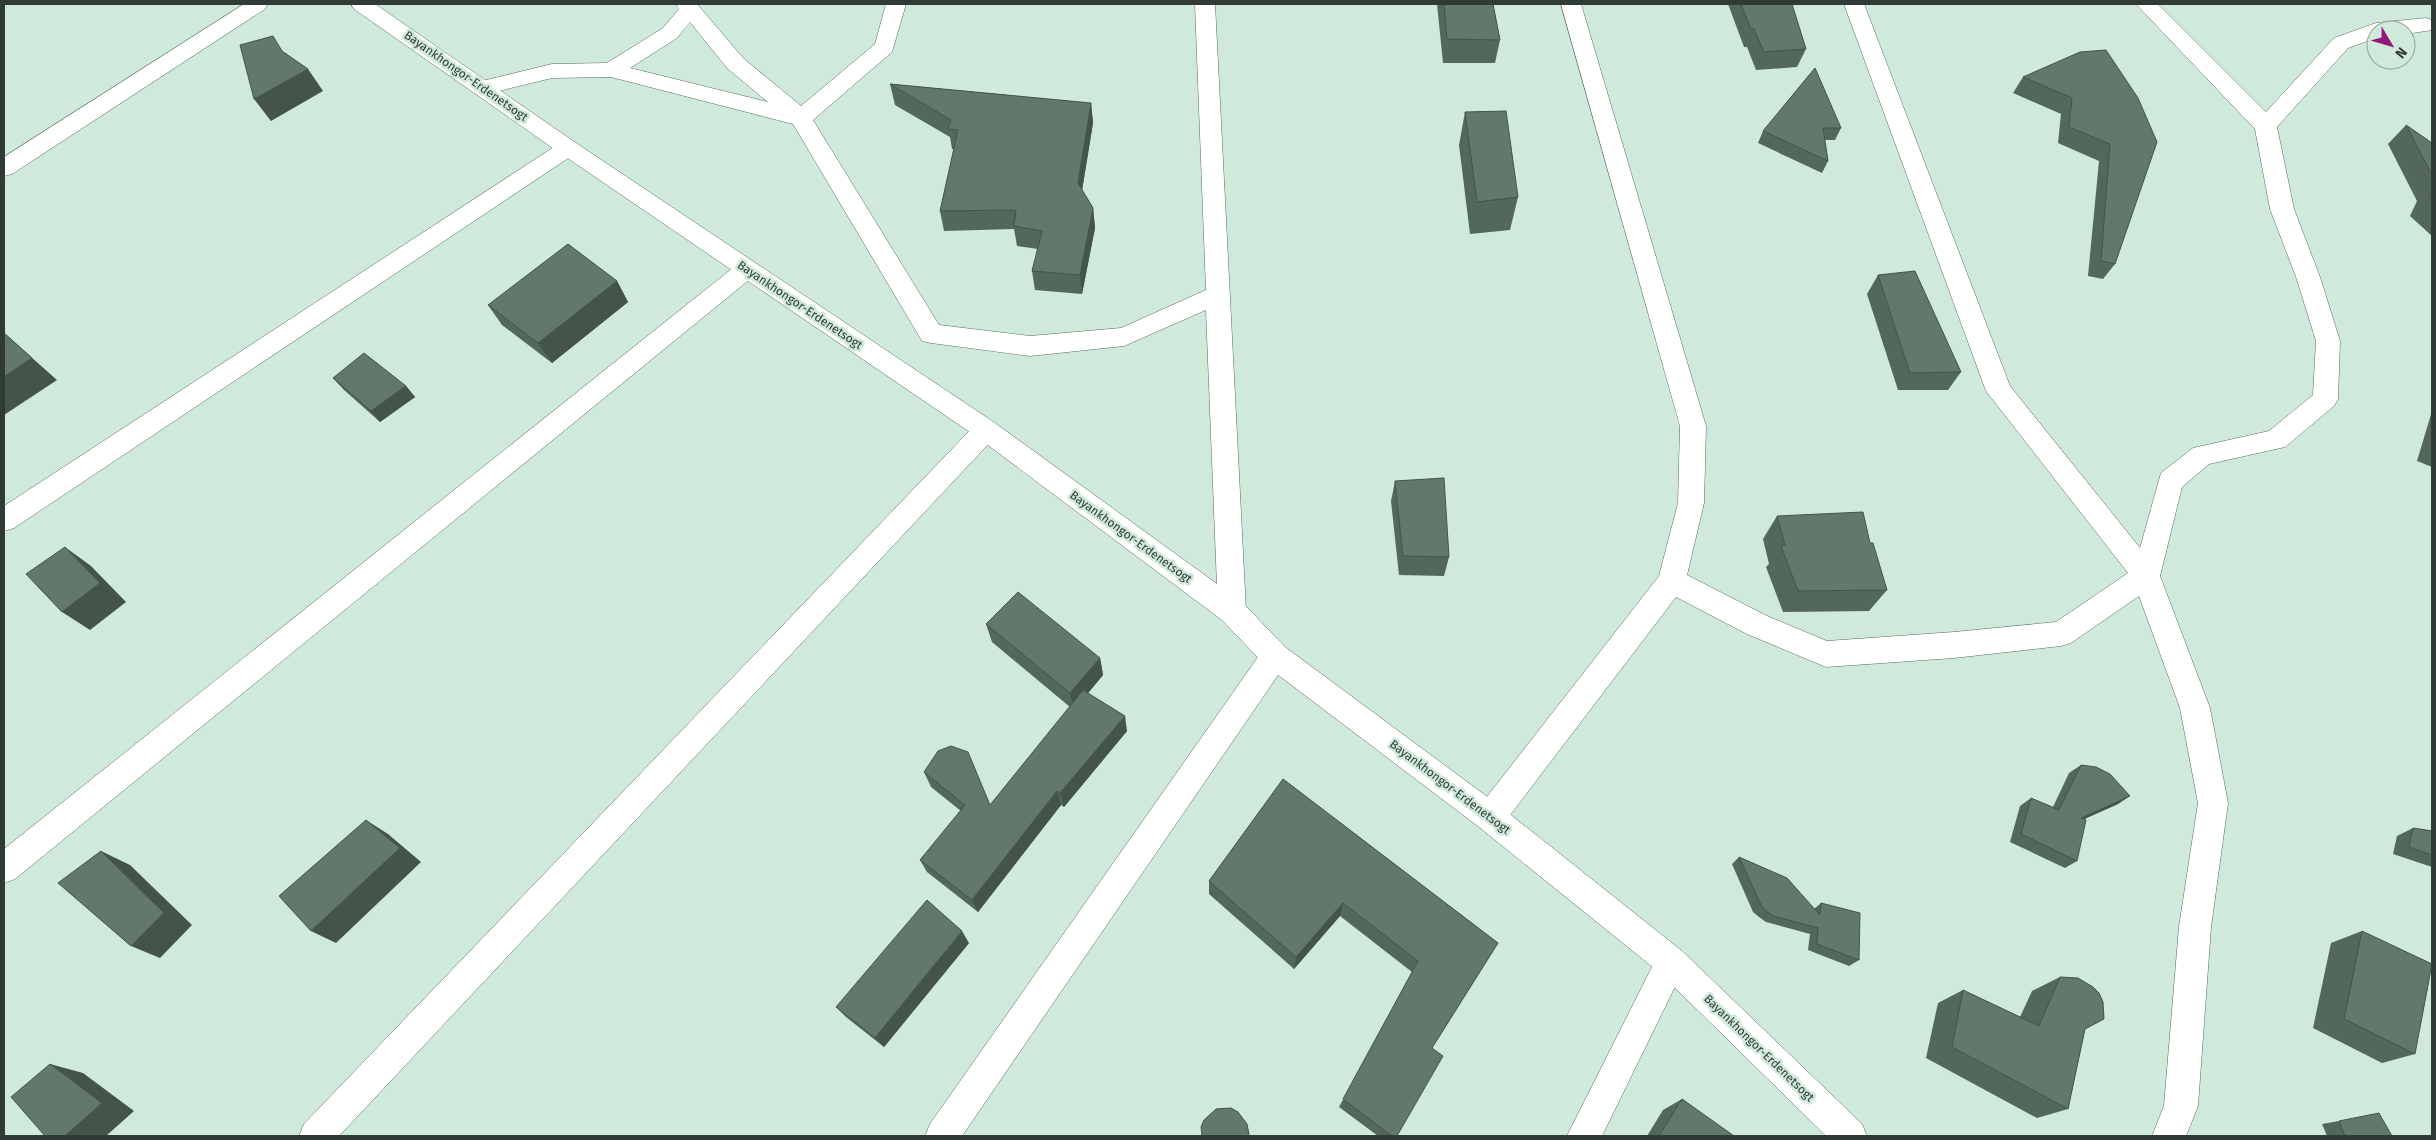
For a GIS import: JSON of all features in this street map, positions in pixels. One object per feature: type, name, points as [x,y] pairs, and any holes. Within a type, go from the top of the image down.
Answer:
[{"type":"street","points":[[4,168],[258,4]]},
{"type":"street","name":"Bayankhongor-Erdenetsogt","points":[[361,4],[568,148],[986,430],[1232,612],[1274,656],[1490,817],[1671,962],[1850,1136]]},
{"type":"street","points":[[801,118],[885,47],[896,4]]},
{"type":"street","points":[[1205,4],[1232,612]]},
{"type":"street","points":[[1490,817],[1672,581],[1690,503],[1693,426],[1570,4]]},
{"type":"street","points":[[1854,4],[1999,391],[2146,576],[2195,708],[2213,803],[2195,927],[2181,1106],[2169,1136]]},
{"type":"street","points":[[1672,581],[1757,626],[1826,654],[1954,645],[2061,634],[2146,576],[2170,481],[2202,454],[2276,440],[2326,399],[2328,341],[2308,278],[2282,209],[2266,126],[2146,4]]},
{"type":"street","points":[[611,70],[670,33],[688,6],[735,63],[801,118],[931,334],[1030,346],[1124,337],[1218,295]]},
{"type":"street","points":[[2416,26],[2426,25]]},
{"type":"street","points":[[2266,126],[2340,43],[2366,34]]},
{"type":"street","points":[[482,88],[552,71],[611,70],[801,118]]},
{"type":"street","points":[[4,520],[568,148]]},
{"type":"street","points":[[4,868],[747,269]]},
{"type":"street","points":[[316,1136],[986,430]]},
{"type":"street","points":[[942,1136],[1274,656]]},
{"type":"street","points":[[1584,1136],[1671,962]]},
{"type":"building","points":[[1444,4],[1493,4],[1500,40],[1447,39]]},
{"type":"building","points":[[1741,4],[1792,4],[1806,49],[1764,52],[1754,29],[1751,29]]},
{"type":"building","points":[[273,36],[282,51],[308,69],[254,99],[240,45]]},
{"type":"building","points":[[2106,50],[2138,98],[2157,142],[2115,264],[2101,261],[2110,144],[2069,127],[2072,98],[2023,77],[2080,52]]},
{"type":"building","points":[[1815,68],[1841,128],[1823,128],[1828,161],[1763,131]]},
{"type":"building","points":[[890,84],[1091,103],[1078,183],[1093,208],[1080,275],[1032,271],[1042,231],[1014,226],[1016,210],[940,211],[958,130],[948,129],[951,120]]},
{"type":"building","points":[[1506,111],[1518,197],[1477,202],[1465,112]]},
{"type":"building","points":[[2406,125],[2432,143],[2432,175]]},
{"type":"building","points":[[568,244],[617,281],[538,343],[488,305]]},
{"type":"building","points":[[1915,271],[1961,372],[1910,373],[1878,275]]},
{"type":"building","points":[[4,333],[32,358],[4,377]]},
{"type":"building","points":[[364,353],[406,386],[371,411],[333,378]]},
{"type":"building","points":[[1444,478],[1449,557],[1403,556],[1395,481]]},
{"type":"building","points":[[1863,512],[1870,543],[1873,543],[1887,590],[1798,591],[1781,546],[1785,545],[1777,516]]},
{"type":"building","points":[[65,547],[100,583],[62,612],[26,574]]},
{"type":"building","points":[[1018,592],[1100,658],[1070,693],[986,624]]},
{"type":"building","points":[[1083,690],[1125,716],[1060,793],[1057,791],[972,900],[920,860],[965,805],[924,772],[938,751],[951,746],[968,752],[990,805]]},
{"type":"building","points":[[2081,765],[2096,767],[2110,774],[2130,796],[2081,818],[2086,820],[2077,861],[2021,834],[2031,798],[2059,810]]},
{"type":"building","points":[[1283,779],[1498,943],[1432,1048],[1443,1056],[1397,1136],[1392,1136],[1343,1099],[1418,961],[1343,903],[1296,957],[1209,881]]},
{"type":"building","points":[[366,820],[400,848],[311,931],[279,896]]},
{"type":"building","points":[[2413,828],[2432,831],[2432,855],[2409,847]]},
{"type":"building","points":[[101,851],[164,913],[131,946],[58,883]]},
{"type":"building","points":[[1739,857],[1787,878],[1820,915],[1821,903],[1860,913],[1859,960],[1817,944],[1818,928],[1773,916],[1766,911],[1761,905]]},
{"type":"building","points":[[927,900],[962,931],[875,1038],[836,1007]]},
{"type":"building","points":[[2362,931],[2432,964],[2415,1054],[2344,1019]]},
{"type":"building","points":[[2060,977],[2078,978],[2093,987],[2099,993],[2103,1002],[2104,1019],[2085,1029],[2068,1109],[1952,1047],[1963,990],[2039,1026]]},
{"type":"building","points":[[50,1064],[102,1103],[65,1136],[45,1136],[11,1097]]},
{"type":"building","points":[[1682,1099],[1734,1136],[1659,1136]]},
{"type":"building","points":[[1231,1108],[1238,1112],[1247,1124],[1248,1136],[1202,1136],[1201,1127],[1204,1120],[1216,1109]]},
{"type":"building","points":[[2379,1113],[2392,1136],[2345,1136],[2339,1121]]}]
